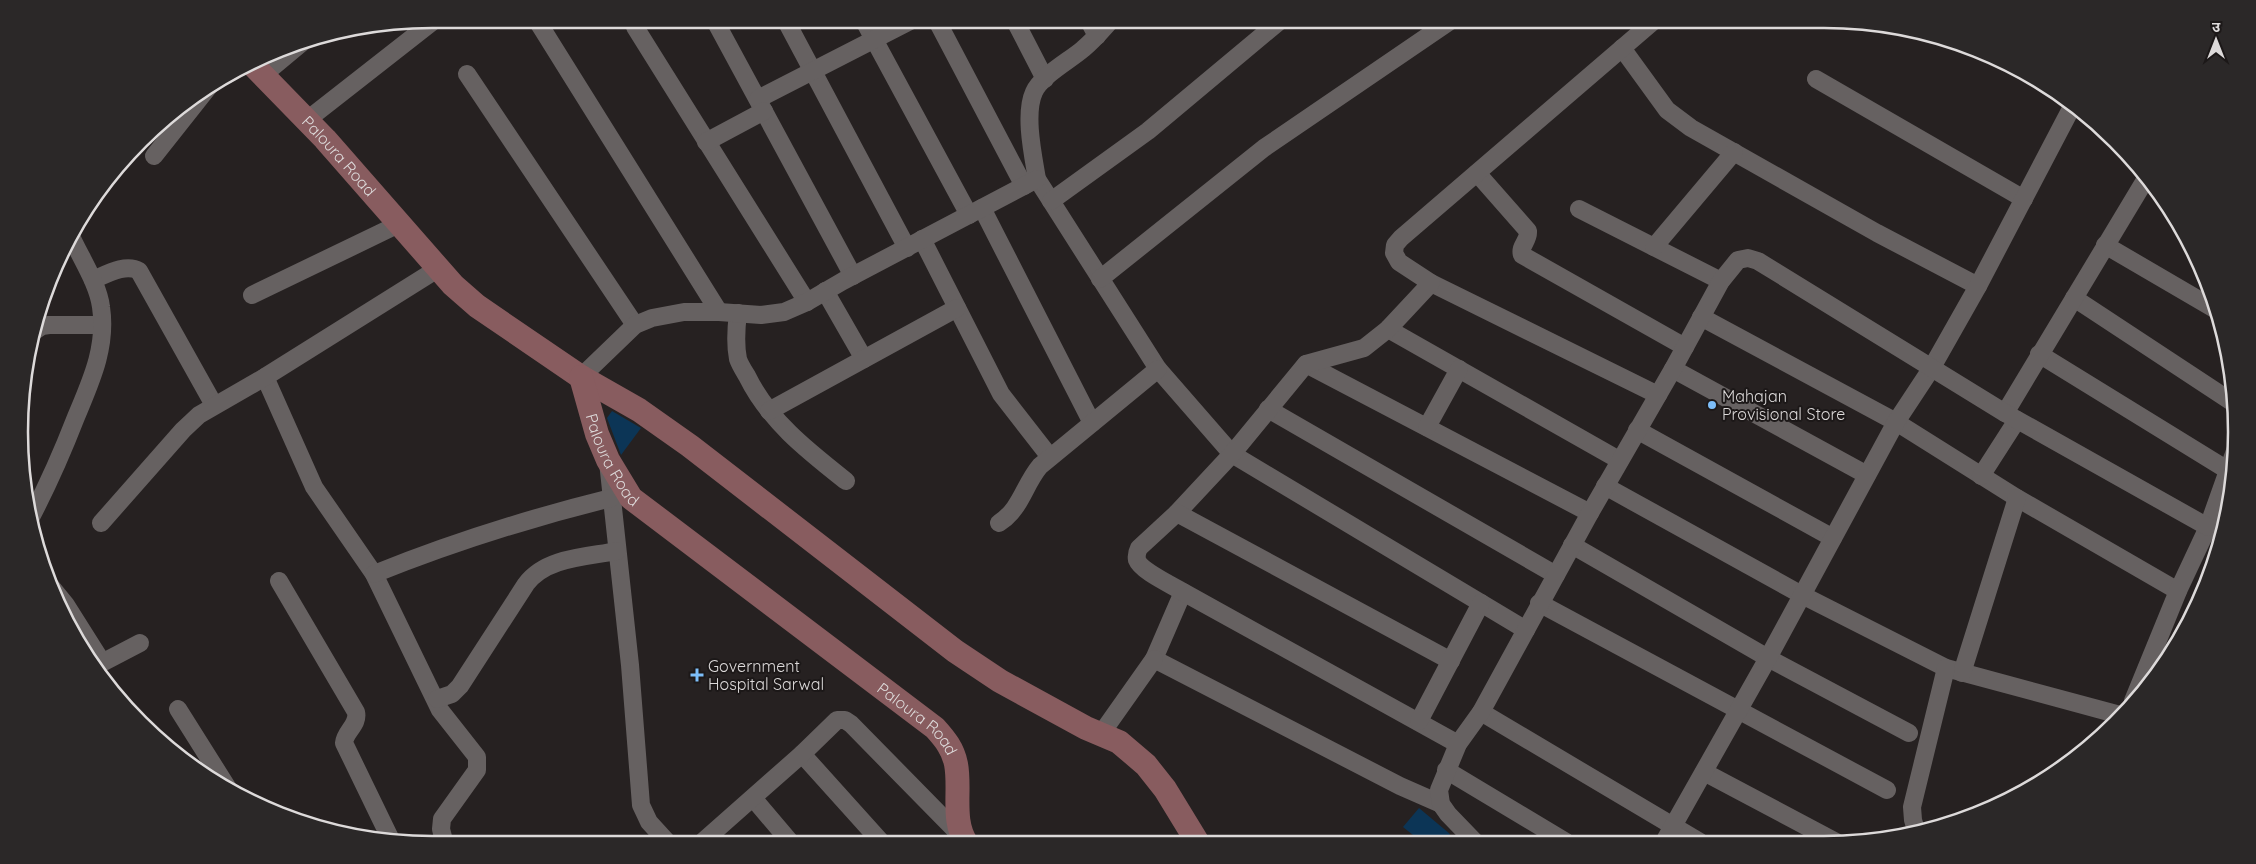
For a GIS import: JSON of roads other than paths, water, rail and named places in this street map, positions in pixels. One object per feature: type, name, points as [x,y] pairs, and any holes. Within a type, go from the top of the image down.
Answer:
[{"type":"main road","name":"Paloura Road","points":[[257,69],[307,120],[453,285],[478,306],[581,377],[597,434],[608,460],[631,498],[783,611],[935,728],[949,744],[956,764],[958,818],[963,836]]},
{"type":"main road","points":[[581,377],[639,410],[690,446],[955,651],[1000,681],[1086,728],[1119,742],[1146,766],[1165,788],[1194,836]]},
{"type":"street","points":[[307,120],[425,28]]},
{"type":"street","points":[[542,28],[719,312]]},
{"type":"street","points":[[636,28],[807,302]]},
{"type":"street","points":[[719,28],[853,276]]},
{"type":"street","points":[[790,28],[907,248]]},
{"type":"street","points":[[868,28],[976,211],[1092,423]]},
{"type":"street","points":[[706,142],[813,71],[897,28]]},
{"type":"street","points":[[941,28],[1031,182],[1051,201],[1158,369],[1232,454],[1526,630]]},
{"type":"street","points":[[1019,28],[1045,79]]},
{"type":"street","points":[[1093,28],[1098,36]]},
{"type":"street","points":[[1031,182],[1030,110],[1034,92],[1045,79],[1098,36],[1105,28]]},
{"type":"street","points":[[1051,201],[1148,131],[1271,28]]},
{"type":"street","points":[[1100,279],[1264,148],[1440,28]]},
{"type":"street","points":[[1645,28],[1400,238],[1395,245],[1394,254],[1399,262],[1431,283],[1658,395]]},
{"type":"street","points":[[1622,48],[1667,110],[1691,128],[1877,233],[1978,286]]},
{"type":"street","points":[[257,69],[270,61]]},
{"type":"street","points":[[467,74],[635,325]]},
{"type":"street","points":[[1816,79],[2024,198]]},
{"type":"street","points":[[154,156],[194,105]]},
{"type":"street","points":[[1667,836],[1739,711],[1896,422],[1931,369],[1978,286],[2070,111]]},
{"type":"street","points":[[1654,247],[1734,152]]},
{"type":"street","points":[[1477,173],[1528,231],[1526,241],[1522,247],[1522,255],[1685,347]]},
{"type":"street","points":[[581,377],[635,325],[652,318],[684,312],[761,315],[784,312],[807,302],[1031,182]]},
{"type":"street","points":[[1981,476],[2040,354],[2143,183]]},
{"type":"street","points":[[1578,209],[1721,280]]},
{"type":"street","points":[[252,296],[399,224]]},
{"type":"street","points":[[922,239],[1001,394],[1050,457]]},
{"type":"street","points":[[34,506],[56,468],[95,369],[102,342],[102,307],[93,280],[74,244]]},
{"type":"street","points":[[2105,244],[2208,305]]},
{"type":"street","points":[[1469,836],[1441,804],[1439,790],[1458,744],[1480,712],[1721,280],[1738,260],[1748,258],[1758,261],[2011,417],[2208,528]]},
{"type":"street","points":[[93,280],[123,268],[133,267],[139,271],[214,406]]},
{"type":"street","points":[[100,523],[183,430],[214,406],[265,377],[439,268]]},
{"type":"street","points":[[1431,283],[1388,329],[1364,348],[1306,364],[1232,454],[1176,513],[1139,548],[1136,554],[1137,561],[1144,568],[1183,592],[1458,744]]},
{"type":"street","points":[[825,292],[864,359]]},
{"type":"street","points":[[2074,298],[2227,400]]},
{"type":"street","points":[[769,411],[957,308]]},
{"type":"street","points":[[738,313],[735,340],[739,361],[754,390],[769,411],[800,445],[846,481]]},
{"type":"street","points":[[1701,317],[1896,422],[2017,498],[2178,591]]},
{"type":"street","points":[[41,327],[102,325]]},
{"type":"street","points":[[1388,329],[1619,460]]},
{"type":"street","points":[[2040,354],[2226,477]]},
{"type":"street","points":[[1306,364],[1590,513]]},
{"type":"street","points":[[999,524],[1015,510],[1032,475],[1050,457],[1158,369]]},
{"type":"street","points":[[1673,369],[1867,475]]},
{"type":"street","points":[[1427,427],[1459,370]]},
{"type":"street","points":[[265,377],[314,487],[374,574],[437,699],[440,710],[477,757],[478,765],[472,778],[442,819],[440,828],[442,836]]},
{"type":"street","points":[[1268,410],[1556,575]]},
{"type":"street","points":[[1637,430],[1833,538]]},
{"type":"street","points":[[608,460],[610,498],[630,665],[641,805],[650,822],[662,836]]},
{"type":"street","points":[[1605,486],[1802,595],[1954,670],[2114,713]]},
{"type":"street","points":[[2140,684],[2178,591],[2224,490]]},
{"type":"street","points":[[374,574],[463,540],[565,509],[610,498]]},
{"type":"street","points":[[1915,826],[1912,807],[1954,670],[2017,498]]},
{"type":"street","points":[[1176,513],[1451,661]]},
{"type":"street","points":[[1572,545],[1768,658],[1909,733]]},
{"type":"street","points":[[437,699],[452,694],[460,686],[526,584],[539,570],[552,564],[617,551]]},
{"type":"street","points":[[278,581],[356,712],[357,720],[344,738],[344,743],[388,834]]},
{"type":"street","points":[[1101,734],[1154,659],[1183,592]]},
{"type":"street","points":[[1419,721],[1481,604]]},
{"type":"street","points":[[1539,604],[1887,790]]},
{"type":"street","points":[[101,664],[140,643]]},
{"type":"street","points":[[1154,659],[1400,786],[1441,804]]},
{"type":"street","points":[[178,709],[220,776]]},
{"type":"street","points":[[1480,712],[1690,836]]},
{"type":"street","points":[[709,836],[802,754],[837,720],[845,720],[960,836]]},
{"type":"street","points":[[802,754],[876,836]]},
{"type":"street","points":[[1446,770],[1556,836]]},
{"type":"street","points":[[1704,772],[1825,836]]},
{"type":"street","points":[[753,798],[785,836]]},
{"type":"place","name":"Mahajan Provisional Store","points":[[1712,405]]},
{"type":"place","name":"Government Hospital Sarwal","points":[[697,675]]}]
